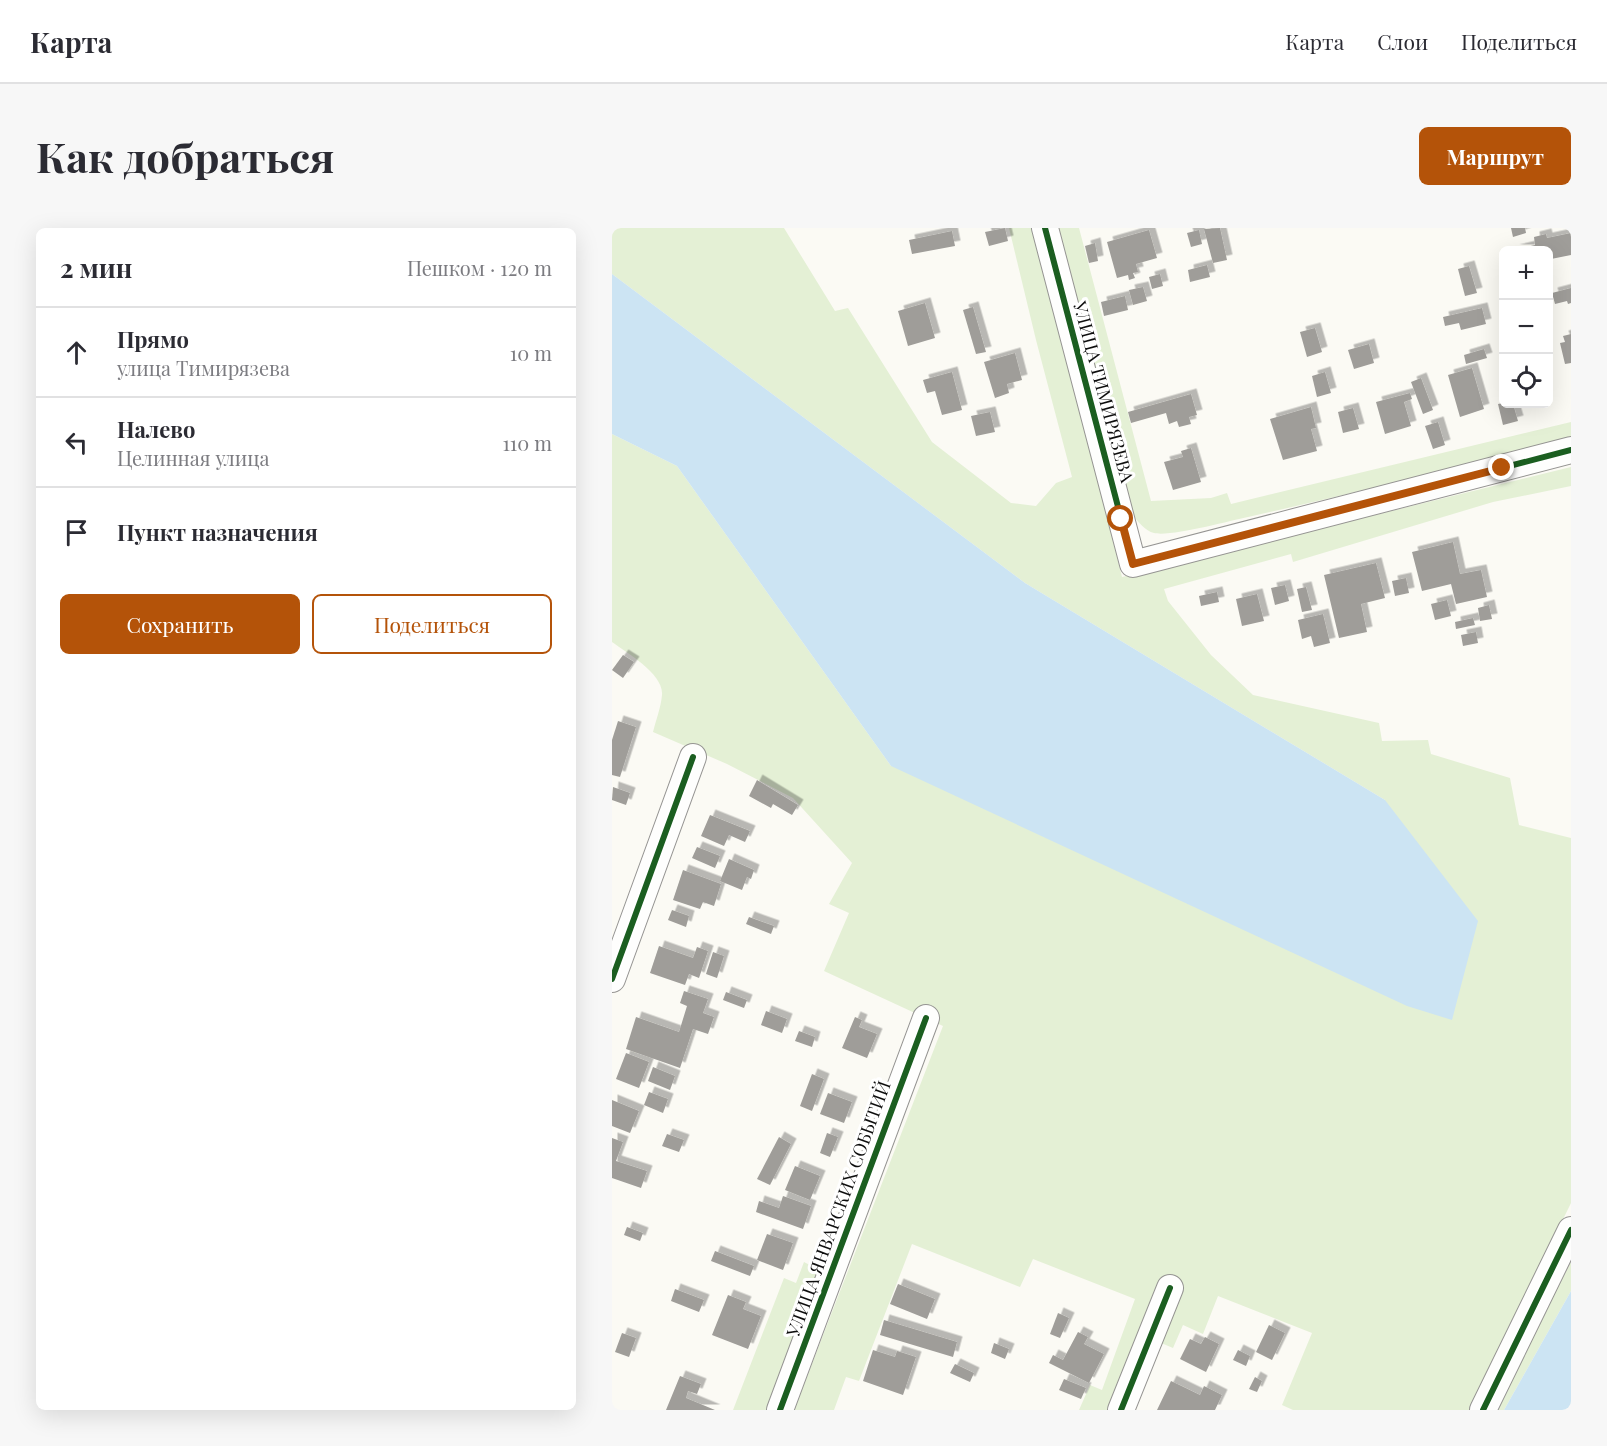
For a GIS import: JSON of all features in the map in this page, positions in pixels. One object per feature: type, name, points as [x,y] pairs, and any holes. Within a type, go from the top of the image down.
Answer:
[{"type":"street","name":"УЛИЦА ТИМИРЯЗЕВА","points":[[1045,228],[1133,564],[1571,450]]},
{"type":"street","points":[[612,979],[693,757]]},
{"type":"street","name":"УЛИЦА ЯНВАРСКИХ СОБЫТИЙ","points":[[780,1410],[926,1018]]},
{"type":"street","points":[[1483,1410],[1571,1230]]},
{"type":"street","points":[[1121,1410],[1170,1288]]},
{"type":"green space","points":[[612,228],[784,228],[835,311],[848,308],[932,442],[1011,503],[1036,506],[1056,483],[1072,477],[1009,228],[1037,228],[1122,577],[1571,467],[1571,486],[1493,502],[1293,562],[1291,554],[1164,589],[1168,601],[1211,655],[1253,695],[1379,723],[1382,741],[1428,740],[1431,754],[1510,778],[1519,825],[1571,838],[1571,1203],[1469,1410],[1293,1410],[1282,1405],[1312,1333],[1218,1296],[1203,1334],[1183,1325],[1173,1348],[1142,1335],[1111,1410],[1079,1410],[1090,1385],[1102,1390],[1135,1299],[1033,1259],[1020,1287],[912,1244],[859,1381],[846,1377],[834,1410],[794,1410],[943,1026],[824,971],[849,913],[829,904],[852,863],[793,798],[727,764],[653,732],[660,709],[661,687],[651,672],[612,642],[612,434],[677,466],[891,766],[1385,800],[1025,583],[612,274]]},
{"type":"green space","points":[[1052,228],[1079,228],[1151,501],[1211,498],[1227,493],[1231,504],[1571,422],[1571,438],[1214,525],[1173,533],[1151,532],[1133,516]]},
{"type":"green space","points":[[804,1262],[827,1274],[773,1410],[733,1410],[784,1278],[796,1283]]},
{"type":"green space","points":[[1571,1262],[1571,1291],[1504,1410],[1495,1410]]},
{"type":"water","points":[[612,274],[1025,583],[1385,800],[1478,921],[1452,1020],[1407,1006],[891,766],[677,466],[612,434]]},
{"type":"water","points":[[1571,1291],[1571,1410],[1504,1410]]},
{"type":"building","points":[[1005,228],[1008,241],[989,246],[985,232]]},
{"type":"building","points":[[1220,228],[1227,260],[1213,263],[1204,229]]},
{"type":"building","points":[[1511,228],[1525,228],[1526,233],[1513,237]]},
{"type":"building","points":[[1149,230],[1157,258],[1136,264],[1138,272],[1133,273],[1135,278],[1129,280],[1128,275],[1117,278],[1107,242]]},
{"type":"building","points":[[1199,230],[1202,244],[1191,247],[1187,233]]},
{"type":"building","points":[[952,231],[955,246],[912,254],[909,240]]},
{"type":"building","points":[[1571,233],[1571,255],[1553,259],[1553,246],[1531,246],[1535,245],[1534,237],[1546,234],[1547,238]]},
{"type":"building","points":[[1095,243],[1098,261],[1089,263],[1085,246]]},
{"type":"building","points":[[1207,265],[1210,277],[1190,282],[1188,270]]},
{"type":"building","points":[[1469,266],[1477,293],[1465,296],[1458,269]]},
{"type":"building","points":[[1160,274],[1163,286],[1152,289],[1149,277]]},
{"type":"building","points":[[1143,287],[1147,301],[1133,305],[1129,290]]},
{"type":"building","points":[[1571,288],[1571,303],[1568,304],[1567,301],[1555,304],[1553,293]]},
{"type":"building","points":[[1125,296],[1128,310],[1104,316],[1101,302]]},
{"type":"building","points":[[925,303],[935,338],[908,346],[898,311]]},
{"type":"building","points":[[973,307],[986,352],[976,354],[963,310]]},
{"type":"building","points":[[1482,308],[1486,324],[1461,330],[1459,323],[1445,326],[1443,317]]},
{"type":"building","points":[[1315,328],[1322,352],[1307,357],[1300,332]]},
{"type":"building","points":[[1571,334],[1571,363],[1565,364],[1560,343],[1565,342],[1563,336]]},
{"type":"building","points":[[1369,344],[1374,363],[1354,369],[1348,350]]},
{"type":"building","points":[[1484,349],[1487,358],[1466,364],[1464,355]]},
{"type":"building","points":[[1015,353],[1022,380],[1007,384],[1009,393],[995,398],[984,362]]},
{"type":"building","points":[[1472,368],[1484,409],[1460,417],[1448,375]]},
{"type":"building","points":[[952,372],[962,410],[942,415],[935,391],[927,393],[923,380]]},
{"type":"building","points":[[1325,372],[1331,393],[1317,397],[1312,376]]},
{"type":"building","points":[[1421,378],[1433,410],[1423,414],[1411,382]]},
{"type":"building","points":[[1410,393],[1412,399],[1404,402],[1411,426],[1385,434],[1376,402]]},
{"type":"building","points":[[1191,394],[1197,415],[1189,417],[1191,424],[1179,427],[1177,421],[1169,424],[1166,413],[1131,423],[1128,412]]},
{"type":"building","points":[[1498,404],[1499,408],[1514,408],[1518,421],[1503,425]]},
{"type":"building","points":[[1311,407],[1316,428],[1311,429],[1317,451],[1283,460],[1270,419]]},
{"type":"building","points":[[1353,408],[1359,429],[1343,433],[1338,412]]},
{"type":"building","points":[[990,412],[995,432],[976,436],[971,416]]},
{"type":"building","points":[[1438,422],[1445,445],[1433,449],[1425,426]]},
{"type":"building","points":[[1191,448],[1201,482],[1173,490],[1164,462],[1183,457],[1181,451]]},
{"type":"building","points":[[1453,542],[1460,574],[1481,570],[1487,597],[1456,604],[1451,584],[1422,591],[1412,552]]},
{"type":"building","points":[[1376,563],[1385,598],[1361,604],[1367,632],[1339,638],[1324,575]]},
{"type":"building","points":[[1406,578],[1409,593],[1395,596],[1392,581]]},
{"type":"building","points":[[1285,585],[1289,601],[1275,605],[1271,588]]},
{"type":"building","points":[[1306,587],[1312,610],[1302,612],[1297,589]]},
{"type":"building","points":[[1217,592],[1219,602],[1201,606],[1199,596]]},
{"type":"building","points":[[1257,594],[1264,621],[1242,626],[1236,599]]},
{"type":"building","points":[[1447,600],[1451,616],[1435,620],[1431,604]]},
{"type":"building","points":[[1489,605],[1492,619],[1480,621],[1478,608]]},
{"type":"building","points":[[1323,614],[1330,643],[1314,647],[1311,636],[1302,639],[1298,620]]},
{"type":"building","points":[[1473,618],[1475,625],[1456,629],[1455,622]]},
{"type":"building","points":[[1476,632],[1478,643],[1463,646],[1461,635]]},
{"type":"building","points":[[623,655],[634,662],[623,678],[612,670]]},
{"type":"building","points":[[618,721],[636,727],[620,777],[612,775],[612,740]]},
{"type":"building","points":[[757,780],[798,805],[792,815],[773,804],[771,808],[749,796]]},
{"type":"building","points":[[613,787],[630,793],[626,805],[612,800]]},
{"type":"building","points":[[710,815],[750,831],[745,842],[729,835],[724,846],[701,836]]},
{"type":"building","points":[[697,847],[720,856],[715,868],[692,858]]},
{"type":"building","points":[[729,859],[754,870],[751,879],[747,877],[742,890],[720,881]]},
{"type":"building","points":[[683,870],[721,884],[714,906],[703,902],[700,909],[673,900]]},
{"type":"building","points":[[672,910],[689,916],[686,927],[668,920]]},
{"type":"building","points":[[749,917],[774,926],[771,934],[746,924]]},
{"type":"building","points":[[659,946],[693,958],[697,947],[708,951],[699,978],[689,974],[685,985],[650,973]]},
{"type":"building","points":[[713,952],[724,956],[717,978],[706,974]]},
{"type":"building","points":[[684,991],[708,999],[703,1013],[714,1017],[708,1034],[693,1029],[680,1068],[626,1049],[636,1017],[679,1032],[687,1006],[680,1003]]},
{"type":"building","points":[[726,992],[747,1000],[744,1008],[723,1000]]},
{"type":"building","points":[[766,1011],[787,1019],[782,1033],[761,1025]]},
{"type":"building","points":[[855,1017],[862,1020],[859,1027],[877,1034],[867,1058],[842,1048]]},
{"type":"building","points":[[799,1031],[815,1037],[812,1047],[795,1041]]},
{"type":"building","points":[[626,1053],[649,1062],[639,1088],[616,1079]]},
{"type":"building","points":[[653,1067],[675,1076],[670,1090],[648,1081]]},
{"type":"building","points":[[812,1074],[824,1079],[812,1111],[800,1106]]},
{"type":"building","points":[[649,1092],[668,1099],[663,1113],[644,1105]]},
{"type":"building","points":[[828,1093],[852,1102],[844,1123],[820,1114]]},
{"type":"building","points":[[612,1100],[639,1111],[630,1133],[612,1126]]},
{"type":"building","points":[[827,1133],[838,1137],[830,1157],[820,1153]]},
{"type":"building","points":[[667,1134],[684,1140],[679,1152],[662,1146]]},
{"type":"building","points":[[779,1137],[791,1144],[770,1185],[757,1179]]},
{"type":"building","points":[[612,1138],[623,1142],[616,1161],[647,1171],[641,1188],[612,1178]]},
{"type":"building","points":[[795,1166],[820,1176],[810,1200],[785,1190]]},
{"type":"building","points":[[783,1196],[811,1206],[803,1229],[756,1212],[759,1201],[779,1208]]},
{"type":"building","points":[[627,1227],[643,1233],[640,1241],[624,1235]]},
{"type":"building","points":[[767,1234],[793,1243],[783,1270],[757,1260]]},
{"type":"building","points":[[715,1251],[754,1266],[750,1276],[711,1261]]},
{"type":"building","points":[[898,1284],[935,1299],[927,1319],[890,1304]]},
{"type":"building","points":[[675,1289],[704,1300],[699,1312],[671,1301]]},
{"type":"building","points":[[728,1295],[746,1302],[743,1309],[761,1316],[748,1349],[712,1335]]},
{"type":"building","points":[[1058,1313],[1069,1318],[1060,1338],[1050,1334]]},
{"type":"building","points":[[884,1320],[957,1342],[953,1357],[880,1335]]},
{"type":"building","points":[[1269,1325],[1285,1333],[1272,1360],[1256,1352]]},
{"type":"building","points":[[1078,1332],[1088,1337],[1084,1344],[1104,1354],[1089,1383],[1049,1363],[1053,1355],[1063,1360]]},
{"type":"building","points":[[622,1333],[636,1338],[629,1357],[615,1352]]},
{"type":"building","points":[[1205,1337],[1219,1344],[1206,1372],[1180,1359],[1190,1339],[1201,1344]]},
{"type":"building","points":[[994,1343],[1009,1349],[1005,1359],[991,1353]]},
{"type":"building","points":[[873,1350],[895,1357],[897,1351],[916,1357],[903,1395],[863,1381]]},
{"type":"building","points":[[1238,1350],[1250,1356],[1246,1366],[1233,1360]]},
{"type":"building","points":[[955,1364],[974,1373],[970,1382],[950,1373]]},
{"type":"building","points":[[680,1376],[701,1384],[697,1394],[688,1391],[686,1398],[715,1410],[666,1410]]},
{"type":"building","points":[[1255,1377],[1262,1381],[1257,1392],[1249,1389]]},
{"type":"building","points":[[1064,1379],[1086,1388],[1081,1399],[1059,1390]]},
{"type":"building","points":[[1171,1381],[1200,1395],[1204,1386],[1222,1395],[1215,1410],[1157,1410]]},
{"type":"cycle path","points":[[1045,228],[1133,564],[1571,450]]},
{"type":"cycle path","points":[[612,979],[693,757]]},
{"type":"cycle path","points":[[780,1410],[926,1018]]},
{"type":"cycle path","points":[[1483,1410],[1571,1230]]},
{"type":"cycle path","points":[[1121,1410],[1170,1288]]},
{"type":"route","points":[[1121,519],[1133,564],[1502,468]]}]
